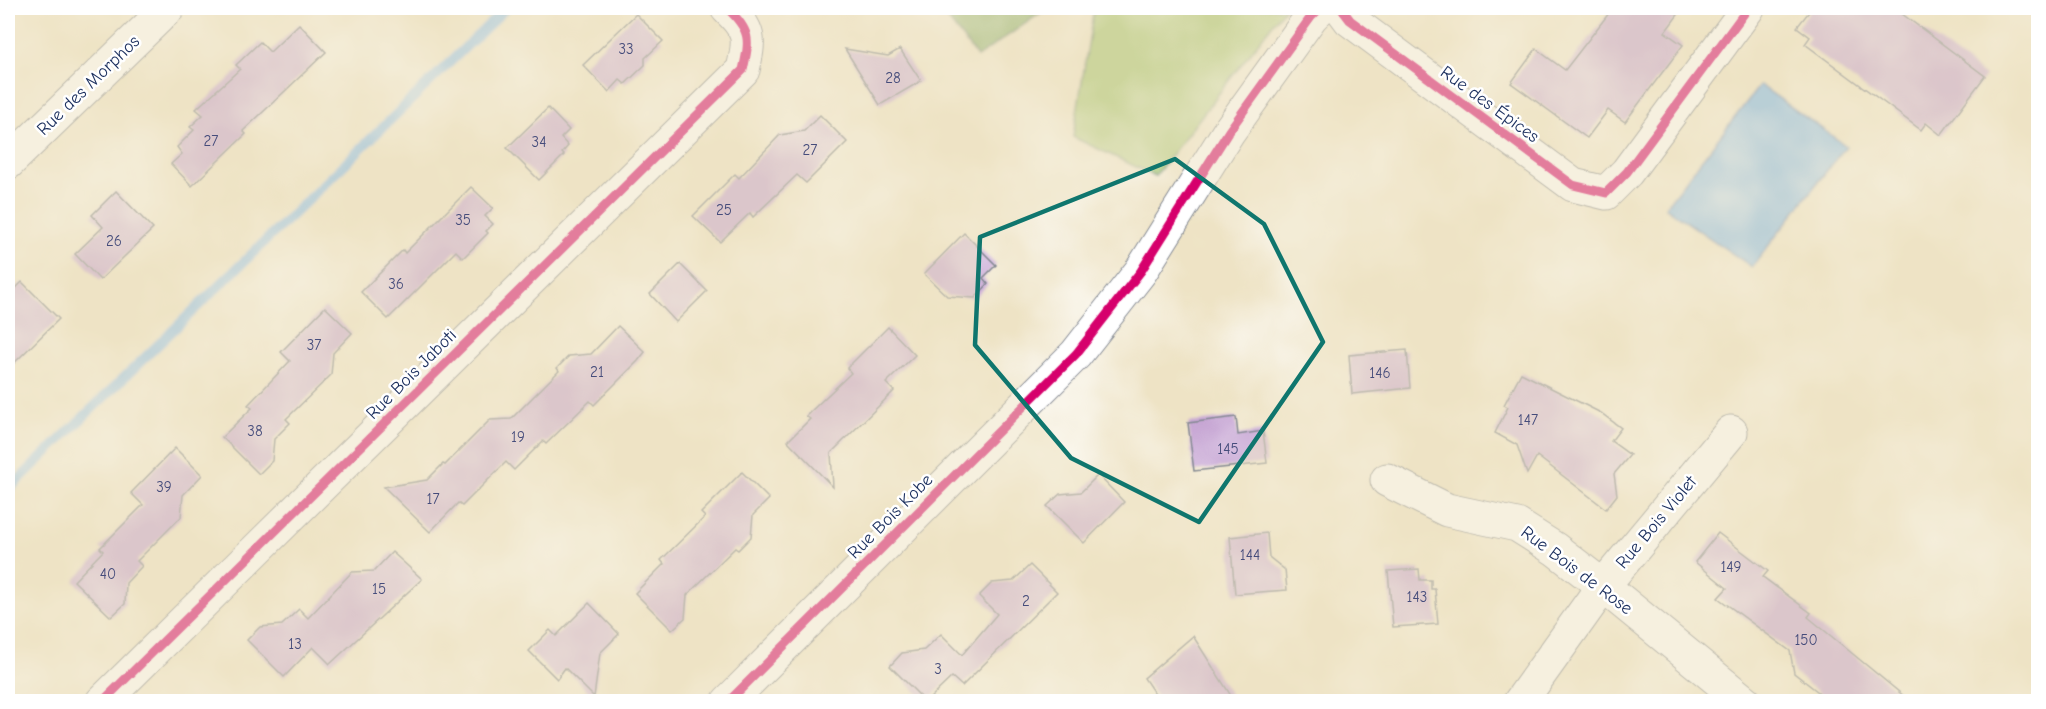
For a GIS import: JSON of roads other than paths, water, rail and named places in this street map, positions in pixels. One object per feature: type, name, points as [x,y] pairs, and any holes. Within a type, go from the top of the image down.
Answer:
[{"type":"street","name":"Rue des Morphos","points":[[8,163],[168,8]]},
{"type":"street","name":"Rue Bois Jaboti","points":[[102,702],[743,70],[750,42],[739,19],[727,8]]},
{"type":"street","name":"Rue Bois Kobe","points":[[728,702],[1076,354],[1141,271],[1228,131],[1320,8]]},
{"type":"street","name":"Rue des Épices","points":[[1341,8],[1350,20],[1573,185],[1606,193],[1627,172],[1748,8]]},
{"type":"street","name":"Rue Bois Violet","points":[[1520,702],[1603,586],[1731,432]]},
{"type":"street","name":"Rue Bois de Rose","points":[[1387,480],[1447,510],[1517,525],[1555,549],[1603,586],[1745,702]]},
{"type":"water","points":[[1760,85],[1846,146],[1752,267],[1665,207]]},
{"type":"waterway","points":[[8,490],[506,8]]}]
